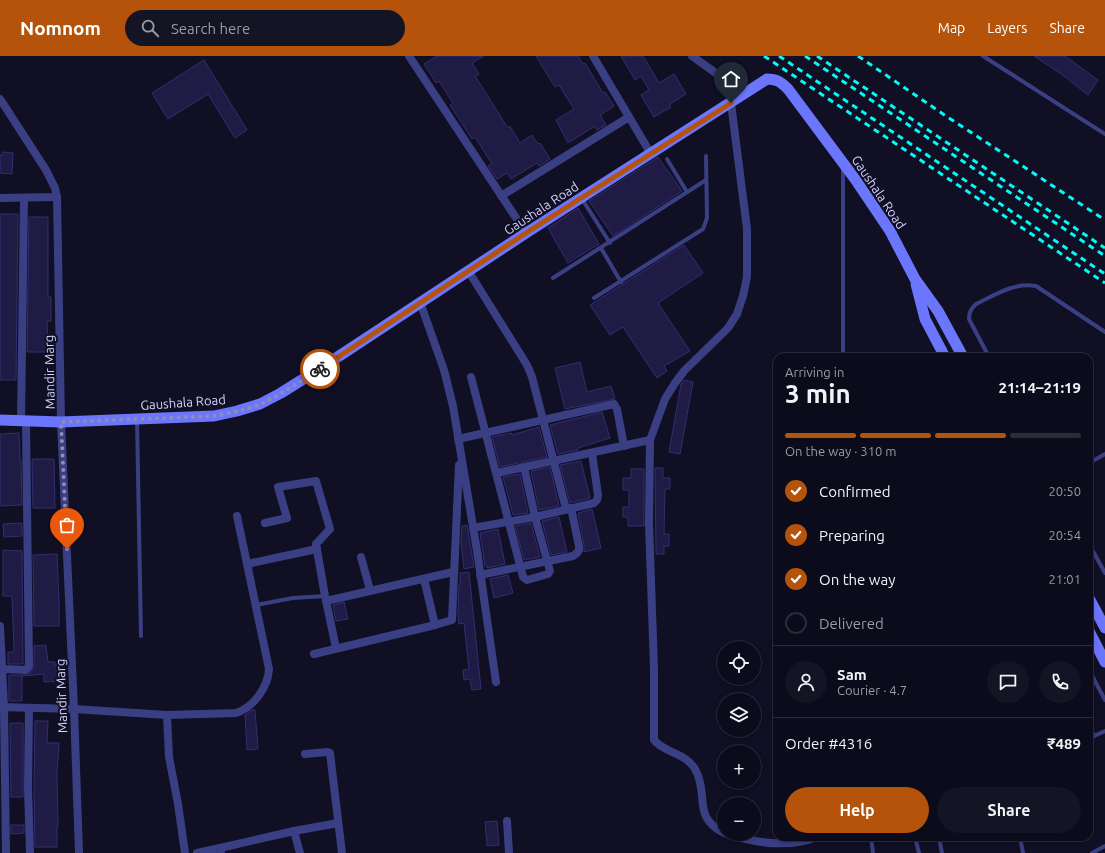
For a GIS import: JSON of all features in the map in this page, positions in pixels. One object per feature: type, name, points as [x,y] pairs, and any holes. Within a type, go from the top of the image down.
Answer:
[{"type":"street","points":[[409,56],[526,233]]},
{"type":"street","points":[[593,56],[651,154]]},
{"type":"street","points":[[692,56],[745,94]]},
{"type":"street","name":"Gaushala Road","points":[[0,420],[61,422],[214,416],[236,412],[260,404],[281,393],[324,366],[420,302],[469,272],[526,233],[767,80],[775,79],[781,82],[788,89],[843,162],[890,231],[915,279],[938,311],[961,353]]},
{"type":"street","name":"Mandir Marg","points":[[0,99],[46,170],[58,197],[61,422],[74,709],[78,853]]},
{"type":"street","points":[[717,829],[711,825],[703,812],[700,781],[694,768],[681,755],[661,746],[654,740],[654,669],[649,523],[650,440],[665,399],[675,383],[684,371],[728,328],[736,314],[743,296],[747,276],[747,229],[731,103]]},
{"type":"street","points":[[501,196],[629,117]]},
{"type":"street","points":[[0,198],[58,197]]},
{"type":"street","points":[[2,669],[26,670],[29,666],[24,420],[24,198]]},
{"type":"street","points":[[469,272],[527,366],[535,387],[579,550],[572,556],[480,575]]},
{"type":"street","points":[[915,279],[925,319],[943,353]]},
{"type":"street","points":[[420,302],[444,370],[453,406],[496,682]]},
{"type":"street","points":[[470,377],[497,473],[520,566],[524,577],[527,580],[548,574],[550,571],[535,517],[524,467]]},
{"type":"street","points":[[458,439],[614,404],[618,409],[624,446]]},
{"type":"street","points":[[497,473],[650,440]]},
{"type":"street","points":[[314,654],[452,620],[453,572],[460,450]]},
{"type":"street","points":[[473,528],[535,517],[594,503],[597,500],[598,495],[592,453]]},
{"type":"street","points":[[265,523],[286,518],[278,487],[316,481],[330,529],[316,544],[336,648]]},
{"type":"street","points":[[2,707],[74,709],[167,715],[236,712],[241,711],[250,704],[258,696],[266,682],[269,669],[237,516]]},
{"type":"street","points":[[247,564],[317,549]]},
{"type":"street","points":[[361,557],[370,590]]},
{"type":"street","points":[[326,598],[453,572]]},
{"type":"street","points":[[424,579],[435,625]]},
{"type":"street","points":[[1093,605],[1104,624]]},
{"type":"street","points":[[0,626],[6,853]]},
{"type":"street","points":[[1093,639],[1105,662]]},
{"type":"street","points":[[30,708],[28,787],[30,853]]},
{"type":"street","points":[[167,715],[169,756],[185,853]]},
{"type":"street","points":[[305,754],[330,753],[342,853]]},
{"type":"street","points":[[507,821],[509,853]]},
{"type":"street","points":[[197,853],[221,850],[294,831],[338,823]]},
{"type":"street","points":[[294,831],[300,853]]},
{"type":"street","points":[[758,841],[772,844],[798,841]]},
{"type":"lane","points":[[983,56],[1105,134]]},
{"type":"lane","points":[[594,298],[703,229],[707,218],[706,156]]},
{"type":"lane","points":[[666,159],[687,192]]},
{"type":"lane","points":[[843,162],[843,353]]},
{"type":"lane","points":[[553,278],[706,180]]},
{"type":"lane","points":[[581,198],[610,242]]},
{"type":"lane","points":[[601,248],[621,282]]},
{"type":"lane","points":[[987,353],[969,319],[969,313],[976,304],[1020,285],[1027,284],[1036,286],[1105,332]]},
{"type":"lane","points":[[137,419],[141,636]]},
{"type":"lane","points":[[1093,461],[1105,454]]},
{"type":"lane","points":[[1093,551],[1105,573]]},
{"type":"lane","points":[[256,605],[293,598],[326,598]]},
{"type":"lane","points":[[1093,629],[1104,624]]},
{"type":"lane","points":[[1093,678],[1105,700]]},
{"type":"lane","points":[[1094,736],[1105,731]]},
{"type":"lane","points":[[872,841],[873,853]]},
{"type":"lane","points":[[917,841],[919,853]]},
{"type":"lane","points":[[940,841],[942,853]]},
{"type":"lane","points":[[1021,841],[1023,853]]},
{"type":"lane","points":[[1092,853],[1105,846]]},
{"type":"building","points":[[437,56],[484,56],[472,63],[479,74],[475,76],[508,128],[510,126],[520,143],[532,135],[538,144],[540,143],[550,159],[539,166],[537,163],[511,179],[507,173],[497,179],[488,166],[492,164],[475,137],[472,139],[450,105],[453,103],[439,81],[436,83],[424,64]]},
{"type":"building","points":[[536,56],[578,56],[583,64],[585,63],[603,93],[605,92],[614,106],[600,115],[606,125],[597,130],[595,126],[568,143],[556,120],[574,109],[559,85],[555,87]]},
{"type":"building","points":[[621,56],[643,56],[659,83],[674,74],[686,94],[669,105],[671,107],[654,117],[641,95],[649,90],[641,76],[635,80]]},
{"type":"building","points":[[1034,56],[1065,56],[1098,80],[1088,95],[1064,76]]},
{"type":"building","points":[[204,60],[247,130],[235,138],[208,94],[168,119],[152,93]]},
{"type":"building","points":[[3,152],[13,153],[12,174],[0,173],[0,155],[2,155]]},
{"type":"building","points":[[658,157],[682,191],[613,236],[589,201]]},
{"type":"building","points":[[578,208],[599,244],[568,263],[548,228]]},
{"type":"building","points":[[0,214],[18,214],[16,380],[0,380]]},
{"type":"building","points":[[29,217],[48,217],[48,297],[51,297],[51,321],[47,321],[48,352],[27,352]]},
{"type":"building","points":[[684,245],[703,273],[658,303],[690,351],[664,366],[667,371],[657,378],[623,327],[610,335],[590,305]]},
{"type":"building","points":[[580,362],[587,392],[611,386],[615,399],[565,409],[555,368]]},
{"type":"building","points":[[684,380],[693,382],[680,454],[669,452],[681,384]]},
{"type":"building","points":[[602,412],[610,438],[578,448],[578,450],[558,454],[550,425]]},
{"type":"building","points":[[539,427],[547,457],[500,467],[492,437],[511,433],[512,435]]},
{"type":"building","points":[[19,433],[22,505],[0,506],[0,434]]},
{"type":"building","points":[[32,459],[54,459],[55,508],[33,508]]},
{"type":"building","points":[[581,461],[590,498],[570,503],[560,465]]},
{"type":"building","points":[[550,467],[559,506],[539,510],[531,471]]},
{"type":"building","points":[[655,468],[663,468],[663,478],[670,478],[670,489],[665,489],[664,534],[669,534],[669,546],[664,546],[664,554],[656,554]]},
{"type":"building","points":[[631,469],[644,469],[644,526],[628,526],[628,517],[623,517],[623,507],[629,507],[629,490],[623,490],[623,478],[631,478]]},
{"type":"building","points":[[520,474],[528,513],[513,515],[503,477]]},
{"type":"building","points":[[592,509],[601,548],[584,552],[578,513]]},
{"type":"building","points":[[559,517],[567,552],[551,555],[542,521]]},
{"type":"building","points":[[22,523],[22,536],[4,537],[3,524]]},
{"type":"building","points":[[531,523],[540,557],[524,560],[515,526]]},
{"type":"building","points":[[467,525],[474,567],[464,569],[461,543],[462,526]]},
{"type":"building","points":[[498,529],[505,564],[487,568],[487,566],[485,566],[480,533]]},
{"type":"building","points":[[3,550],[22,551],[23,664],[8,664],[8,652],[14,652],[12,596],[3,596]]},
{"type":"building","points":[[57,554],[59,626],[34,626],[33,555]]},
{"type":"building","points":[[469,572],[481,689],[472,690],[470,679],[464,680],[463,670],[469,669],[464,623],[459,624],[458,614],[460,573]]},
{"type":"building","points":[[508,575],[513,593],[494,598],[490,579]]},
{"type":"building","points":[[344,602],[348,619],[336,621],[333,605]]},
{"type":"building","points":[[46,645],[48,662],[55,662],[55,665],[61,665],[62,681],[44,682],[44,674],[22,676],[22,701],[9,701],[9,675],[29,675],[34,666],[34,646]]},
{"type":"building","points":[[252,710],[255,710],[258,749],[247,750],[245,715]]},
{"type":"building","points":[[35,721],[48,721],[47,743],[59,743],[57,773],[57,847],[35,847]]},
{"type":"building","points":[[10,723],[23,723],[23,797],[11,797]]},
{"type":"building","points":[[497,821],[499,845],[487,846],[485,822]]},
{"type":"building","points":[[11,825],[24,825],[24,833],[11,834]]},
{"type":"railway","points":[[764,56],[1105,283]]},
{"type":"railway","points":[[779,56],[1105,274]]},
{"type":"railway","points":[[805,56],[1105,256]]},
{"type":"railway","points":[[817,56],[1105,248]]},
{"type":"railway","points":[[858,56],[943,114],[1105,220]]},
{"type":"way so far","points":[[67,549],[61,422],[214,416],[236,412],[260,404],[320,369]]},
{"type":"route","points":[[320,369],[526,233],[731,103]]}]
